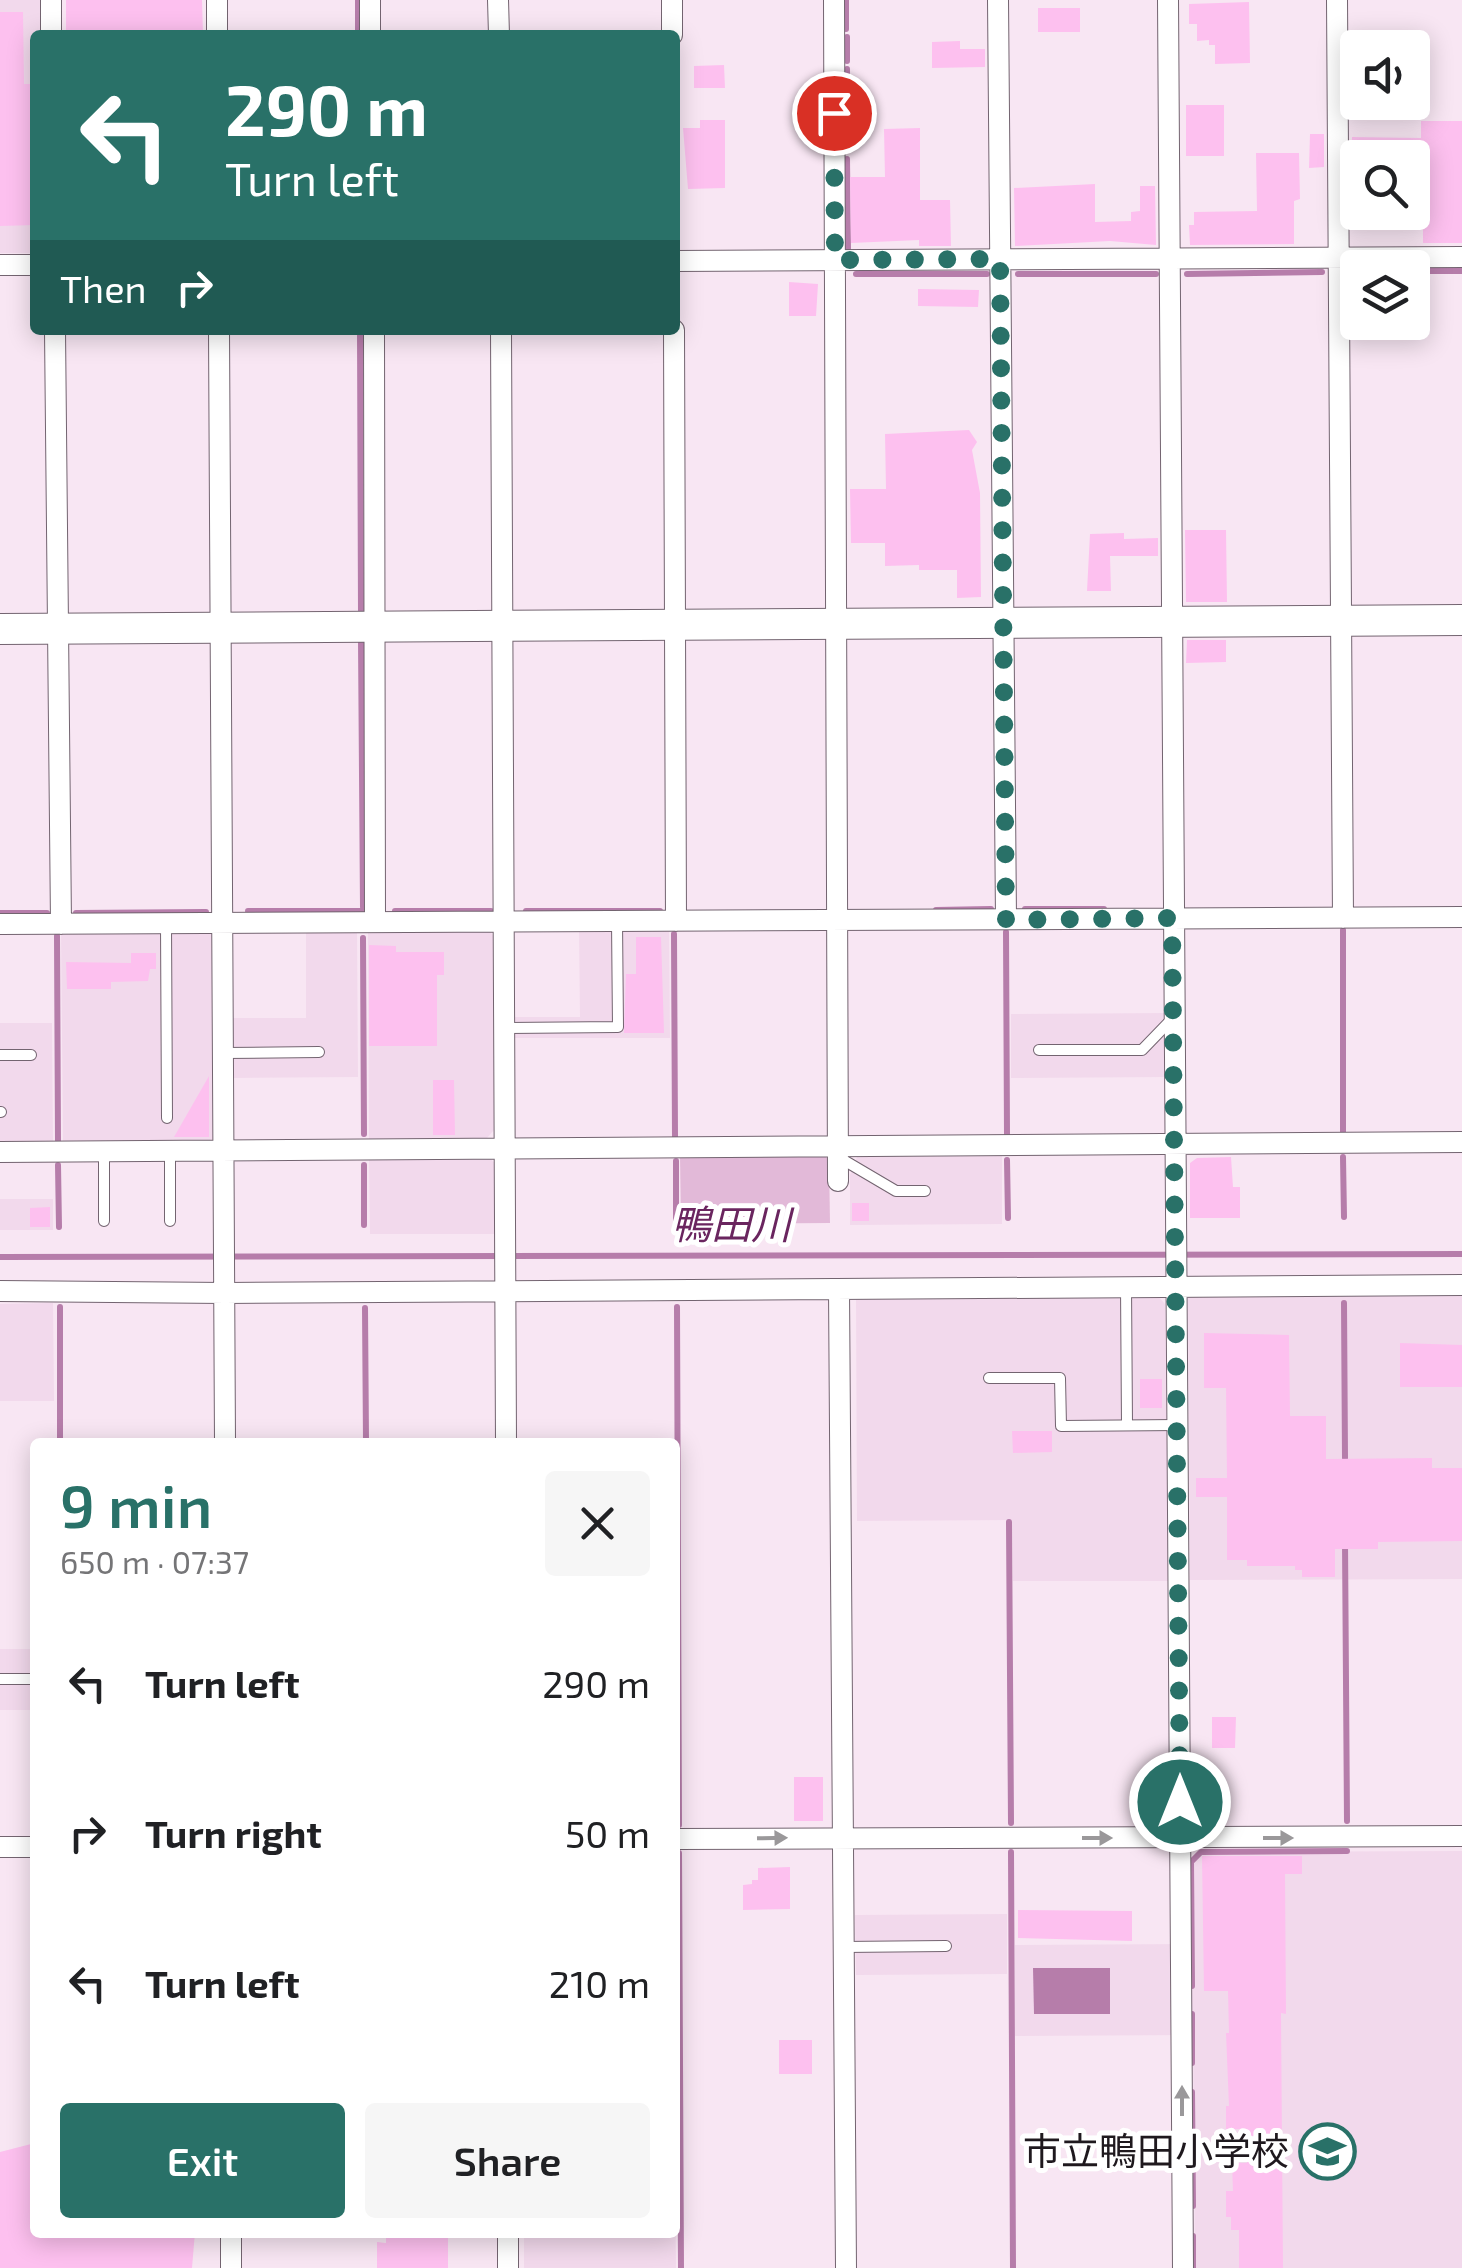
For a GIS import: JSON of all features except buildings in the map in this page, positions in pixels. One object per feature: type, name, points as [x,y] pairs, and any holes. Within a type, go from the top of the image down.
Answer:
[{"type":"street","points":[[51,0],[51,30]]},
{"type":"street","points":[[216,0],[217,30]]},
{"type":"street","points":[[370,0],[370,30]]},
{"type":"street","points":[[498,0],[499,30]]},
{"type":"street","points":[[672,0],[672,30]]},
{"type":"street","points":[[834,0],[838,1180]]},
{"type":"street","points":[[998,0],[1006,920]]},
{"type":"street","points":[[1168,0],[1183,2268]]},
{"type":"street","points":[[1338,0],[1343,918]]},
{"type":"street","points":[[680,261],[1462,257]]},
{"type":"street","points":[[0,265],[30,265]]},
{"type":"street","points":[[54,335],[62,924]]},
{"type":"street","points":[[219,335],[225,1438]]},
{"type":"street","points":[[374,335],[375,922]]},
{"type":"street","points":[[501,335],[506,1438]]},
{"type":"street","points":[[674,335],[676,921]]},
{"type":"street","points":[[0,629],[1462,620]]},
{"type":"street","points":[[0,924],[1462,917]]},
{"type":"street","points":[[0,1152],[838,1152],[1462,1142]]},
{"type":"street","points":[[0,1291],[506,1285],[1126,1286],[1177,1280],[1462,1285]]},
{"type":"street","points":[[839,1288],[846,2268]]},
{"type":"street","points":[[680,1839],[1462,1836]]},
{"type":"street","points":[[0,1847],[30,1847]]},
{"type":"street","points":[[231,2238],[232,2268]]},
{"type":"street","points":[[508,2238],[508,2268]]},
{"type":"lane","points":[[503,1028],[618,1027],[617,921]]},
{"type":"lane","points":[[166,923],[167,1118]]},
{"type":"lane","points":[[1039,1050],[1142,1050],[1172,1019]]},
{"type":"lane","points":[[223,1053],[319,1052]]},
{"type":"lane","points":[[0,1055],[31,1055]]},
{"type":"lane","points":[[170,1151],[170,1220]]},
{"type":"lane","points":[[104,1152],[104,1221]]},
{"type":"lane","points":[[838,1152],[896,1191],[925,1190]]},
{"type":"lane","points":[[1126,1286],[1127,1425]]},
{"type":"lane","points":[[990,1378],[1060,1378],[1061,1426],[1178,1425]]},
{"type":"lane","points":[[0,1679],[30,1679]]},
{"type":"lane","points":[[843,1947],[946,1946]]},
{"type":"shaded area","points":[[0,0],[44,0],[45,30],[30,30],[30,253],[0,253]]},
{"type":"shaded area","points":[[368,928],[488,928],[493,936],[494,1130],[487,1138],[369,1139]]},
{"type":"shaded area","points":[[669,928],[670,1038],[512,1038],[512,1017],[580,1017],[579,929]]},
{"type":"shaded area","points":[[208,929],[215,936],[216,1136],[210,1141],[63,1142],[61,930]]},
{"type":"shaded area","points":[[306,930],[357,930],[358,1077],[232,1078],[232,1018],[306,1018]]},
{"type":"shaded area","points":[[1167,1013],[1167,1077],[1011,1078],[1011,1014]]},
{"type":"shaded area","points":[[0,1023],[52,1023],[53,1142],[0,1142]]},
{"type":"shaded area","points":[[824,1155],[829,1160],[830,1223],[681,1224],[680,1156]]},
{"type":"shaded area","points":[[1002,1156],[1002,1224],[850,1225],[850,1175],[857,1157]]},
{"type":"shaded area","points":[[369,1157],[489,1157],[497,1166],[498,1234],[370,1234]]},
{"type":"shaded area","points":[[0,1199],[53,1199],[53,1230],[0,1230]]},
{"type":"shaded area","points":[[1157,1295],[1165,1304],[1169,1581],[1013,1581],[1012,1520],[857,1521],[856,1297]]},
{"type":"shaded area","points":[[1462,1295],[1462,1579],[1190,1580],[1188,1297]]},
{"type":"shaded area","points":[[53,1303],[54,1401],[0,1401],[0,1304]]},
{"type":"shaded area","points":[[0,1649],[30,1649],[30,1710],[0,1710]]},
{"type":"shaded area","name":"市立鴨田小学校","points":[[1462,1851],[1462,2268],[1195,2268],[1193,2035],[1015,2036],[1015,1945],[1192,1944],[1192,1861],[1201,1852]]},
{"type":"shaded area","points":[[1007,1914],[1007,1974],[856,1975],[855,1915]]},
{"type":"shaded area","points":[[1033,1968],[1110,1968],[1110,2014],[1034,2014]]},
{"type":"shaded area","points":[[524,2238],[676,2238],[676,2268],[524,2268]]},
{"type":"waterway","points":[[358,0],[358,30]]},
{"type":"waterway","points":[[846,0],[846,29]]},
{"type":"waterway","points":[[847,37],[847,61]]},
{"type":"waterway","points":[[847,69],[847,144]]},
{"type":"waterway","points":[[847,159],[848,251]]},
{"type":"waterway","points":[[1430,271],[1462,271]]},
{"type":"waterway","points":[[1187,274],[1322,272]]},
{"type":"waterway","points":[[856,274],[987,274]]},
{"type":"waterway","points":[[1018,274],[1156,274]]},
{"type":"waterway","points":[[357,614],[361,614],[360,335]]},
{"type":"waterway","points":[[361,641],[363,907]]},
{"type":"waterway","points":[[936,910],[991,909]]},
{"type":"waterway","points":[[1025,909],[1104,909]]},
{"type":"waterway","points":[[248,911],[363,911]]},
{"type":"waterway","points":[[395,911],[491,911]]},
{"type":"waterway","points":[[526,911],[660,911]]},
{"type":"waterway","points":[[76,913],[206,912]]},
{"type":"waterway","points":[[0,913],[47,913]]},
{"type":"waterway","points":[[1343,930],[1343,1132]]},
{"type":"waterway","points":[[1006,932],[1007,1134]]},
{"type":"waterway","points":[[674,934],[675,1137]]},
{"type":"waterway","points":[[57,936],[58,1141]]},
{"type":"waterway","points":[[363,938],[364,1134]]},
{"type":"waterway","points":[[1343,1157],[1344,1217]]},
{"type":"waterway","points":[[1007,1160],[1008,1218]]},
{"type":"waterway","points":[[676,1161],[676,1219]]},
{"type":"waterway","points":[[58,1165],[59,1227]]},
{"type":"waterway","points":[[364,1165],[364,1225]]},
{"type":"waterway","name":"鴨田川","points":[[0,1257],[1462,1254]]},
{"type":"waterway","points":[[1344,1303],[1345,1458]]},
{"type":"waterway","points":[[60,1307],[60,1438]]},
{"type":"waterway","points":[[677,1307],[678,1438]]},
{"type":"waterway","points":[[365,1308],[366,1438]]},
{"type":"waterway","points":[[1009,1522],[1011,1823]]},
{"type":"waterway","points":[[1345,1542],[1347,1821]]},
{"type":"waterway","points":[[1192,1986],[1191,1862],[1201,1852],[1347,1851]]},
{"type":"waterway","points":[[1011,1852],[1013,2268]]},
{"type":"waterway","points":[[1192,2014],[1192,2063]]},
{"type":"waterway","points":[[680,2060],[681,2268]]},
{"type":"waterway","points":[[1192,2092],[1193,2206]]},
{"type":"waterway","points":[[1193,2236],[1193,2268]]},
{"type":"place","name":"市立鴨田小学校","points":[[1328,2152]]},
{"type":"route","points":[[834,113],[835,260],[1000,259],[1006,920],[1172,918],[1180,1802]]}]
